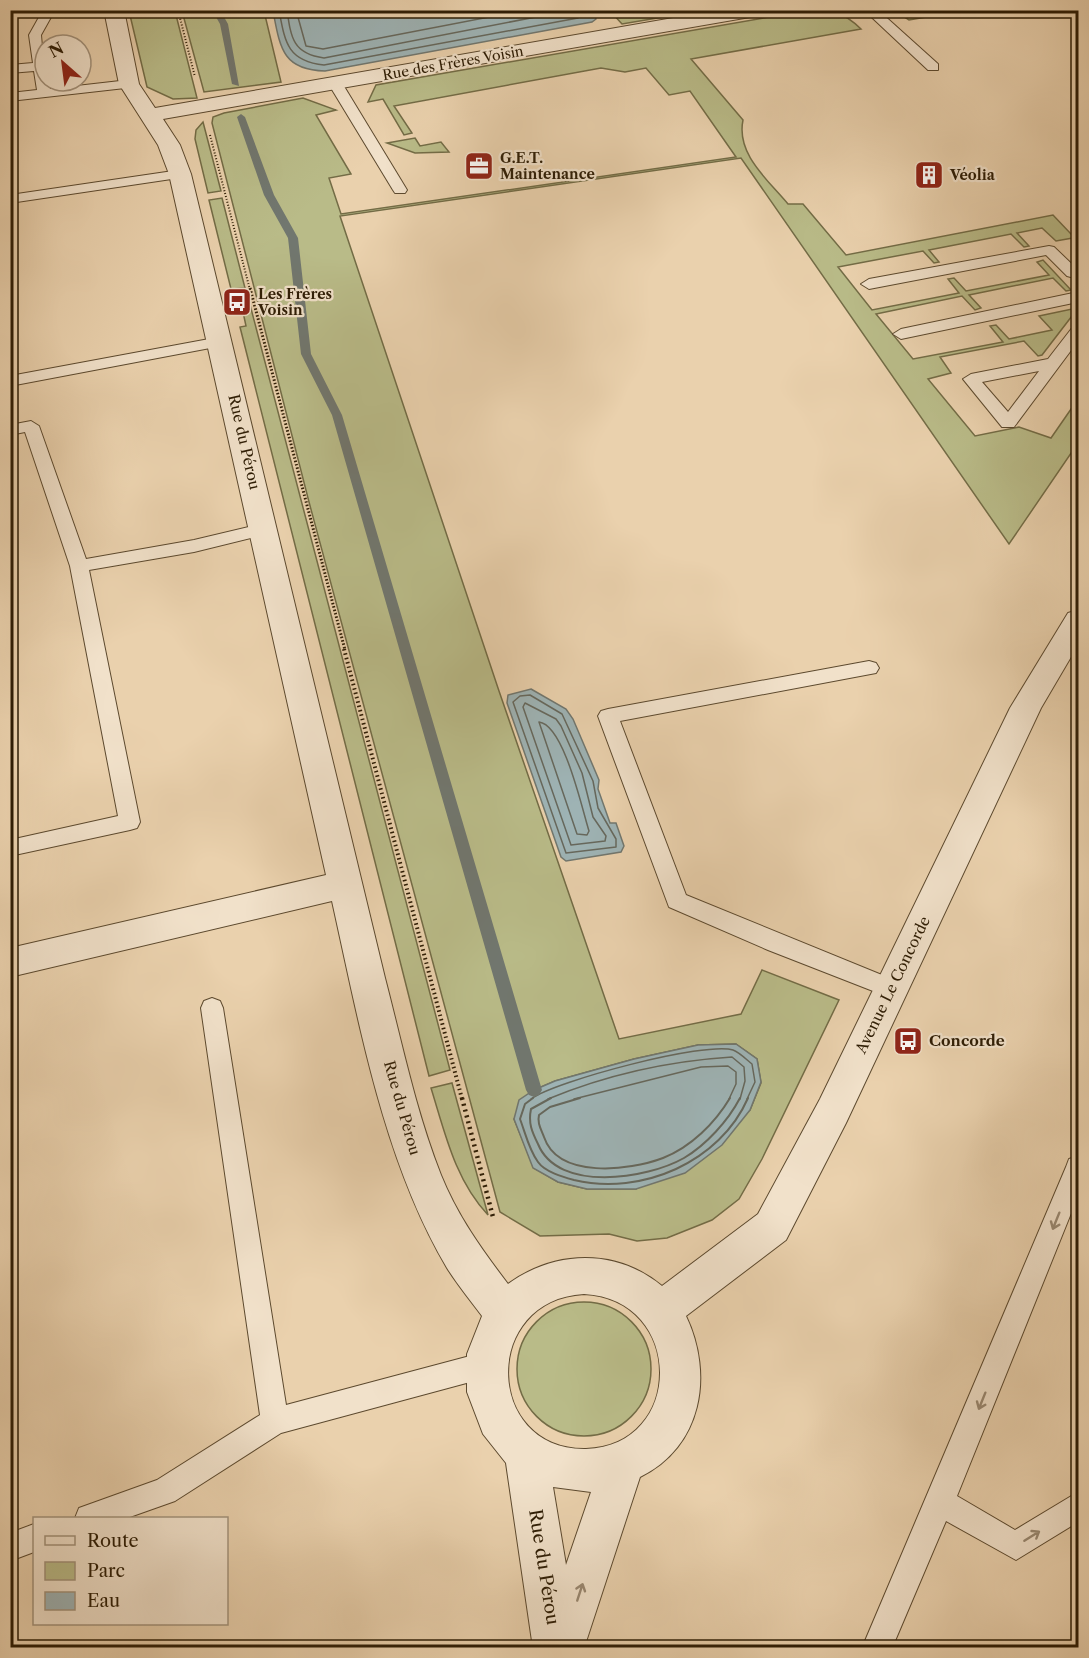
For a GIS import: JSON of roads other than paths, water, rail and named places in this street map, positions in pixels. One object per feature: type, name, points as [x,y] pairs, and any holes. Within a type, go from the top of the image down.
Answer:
[{"type":"street","name":"Rue du Pérou","points":[[114,10],[129,84],[169,145],[180,174],[197,256],[265,530],[396,1090],[423,1179],[461,1255],[505,1313]]},
{"type":"street","name":"Rue des Frères Voisin","points":[[151,115],[756,10]]},
{"type":"street","name":"Avenue Le Concorde","points":[[661,1311],[772,1227],[833,1111],[1026,708],[1078,621]]},
{"type":"street","points":[[10,963],[347,884]]},
{"type":"street","points":[[582,1276],[611,1279],[639,1292],[661,1311],[679,1342],[684,1377],[676,1413],[655,1443],[623,1462],[590,1470],[556,1465],[525,1451],[502,1427],[488,1398],[484,1365],[491,1338],[505,1313],[526,1293],[553,1281],[582,1276]]},
{"type":"street","name":"Rue du Pérou","points":[[525,1451],[556,1647]]},
{"type":"street","name":"Rue du Pérou","points":[[561,1647],[623,1462]]},
{"type":"lane","points":[[36,33],[49,10]]},
{"type":"lane","points":[[870,10],[933,67]]},
{"type":"lane","points":[[10,69],[33,67]]},
{"type":"lane","points":[[335,83],[400,190]]},
{"type":"lane","points":[[93,88],[129,84]]},
{"type":"lane","points":[[10,98],[44,93]]},
{"type":"lane","points":[[10,199],[180,174]]},
{"type":"lane","points":[[869,284],[1049,250],[1072,273],[1078,275]]},
{"type":"lane","points":[[901,334],[1078,297]]},
{"type":"lane","points":[[1055,363],[971,379],[1008,423],[1055,363],[1078,331]]},
{"type":"lane","points":[[10,381],[220,342]]},
{"type":"lane","points":[[10,430],[32,426],[79,566],[130,822],[10,848]]},
{"type":"lane","points":[[79,566],[194,546],[265,530]]},
{"type":"lane","points":[[869,668],[608,716],[678,901],[776,944],[891,989]]},
{"type":"lane","points":[[212,1008],[275,1421]]},
{"type":"lane","points":[[877,1647],[940,1502],[1078,1167]]},
{"type":"lane","points":[[92,1517],[165,1491],[275,1421],[484,1365]]},
{"type":"lane","points":[[940,1502],[1016,1546],[1078,1506]]},
{"type":"lane","points":[[10,1547],[33,1538]]},
{"type":"water","points":[[555,10],[595,15],[596,19],[592,22],[325,71],[311,70],[291,61],[281,46],[273,11]]},
{"type":"water","points":[[531,689],[566,709],[573,719],[599,780],[598,789],[610,823],[616,823],[624,846],[621,852],[566,861],[561,857],[507,703],[508,695]]},
{"type":"water","points":[[736,1044],[757,1059],[761,1082],[750,1110],[722,1145],[685,1173],[636,1189],[587,1189],[558,1182],[533,1168],[514,1119],[519,1100],[534,1090],[555,1081],[634,1059],[698,1045]]},
{"type":"waterway","points":[[216,10],[224,24],[236,84]]},
{"type":"waterway","points":[[241,117],[269,195],[293,238],[306,354],[337,415],[534,1090]]},
{"type":"place","name":"G.E.T. Maintenance","points":[[479,166]]},
{"type":"place","name":"Véolia","points":[[929,175]]},
{"type":"place","name":"Les Frères Voisin","points":[[237,302]]},
{"type":"place","name":"Concorde","points":[[908,1041]]}]
